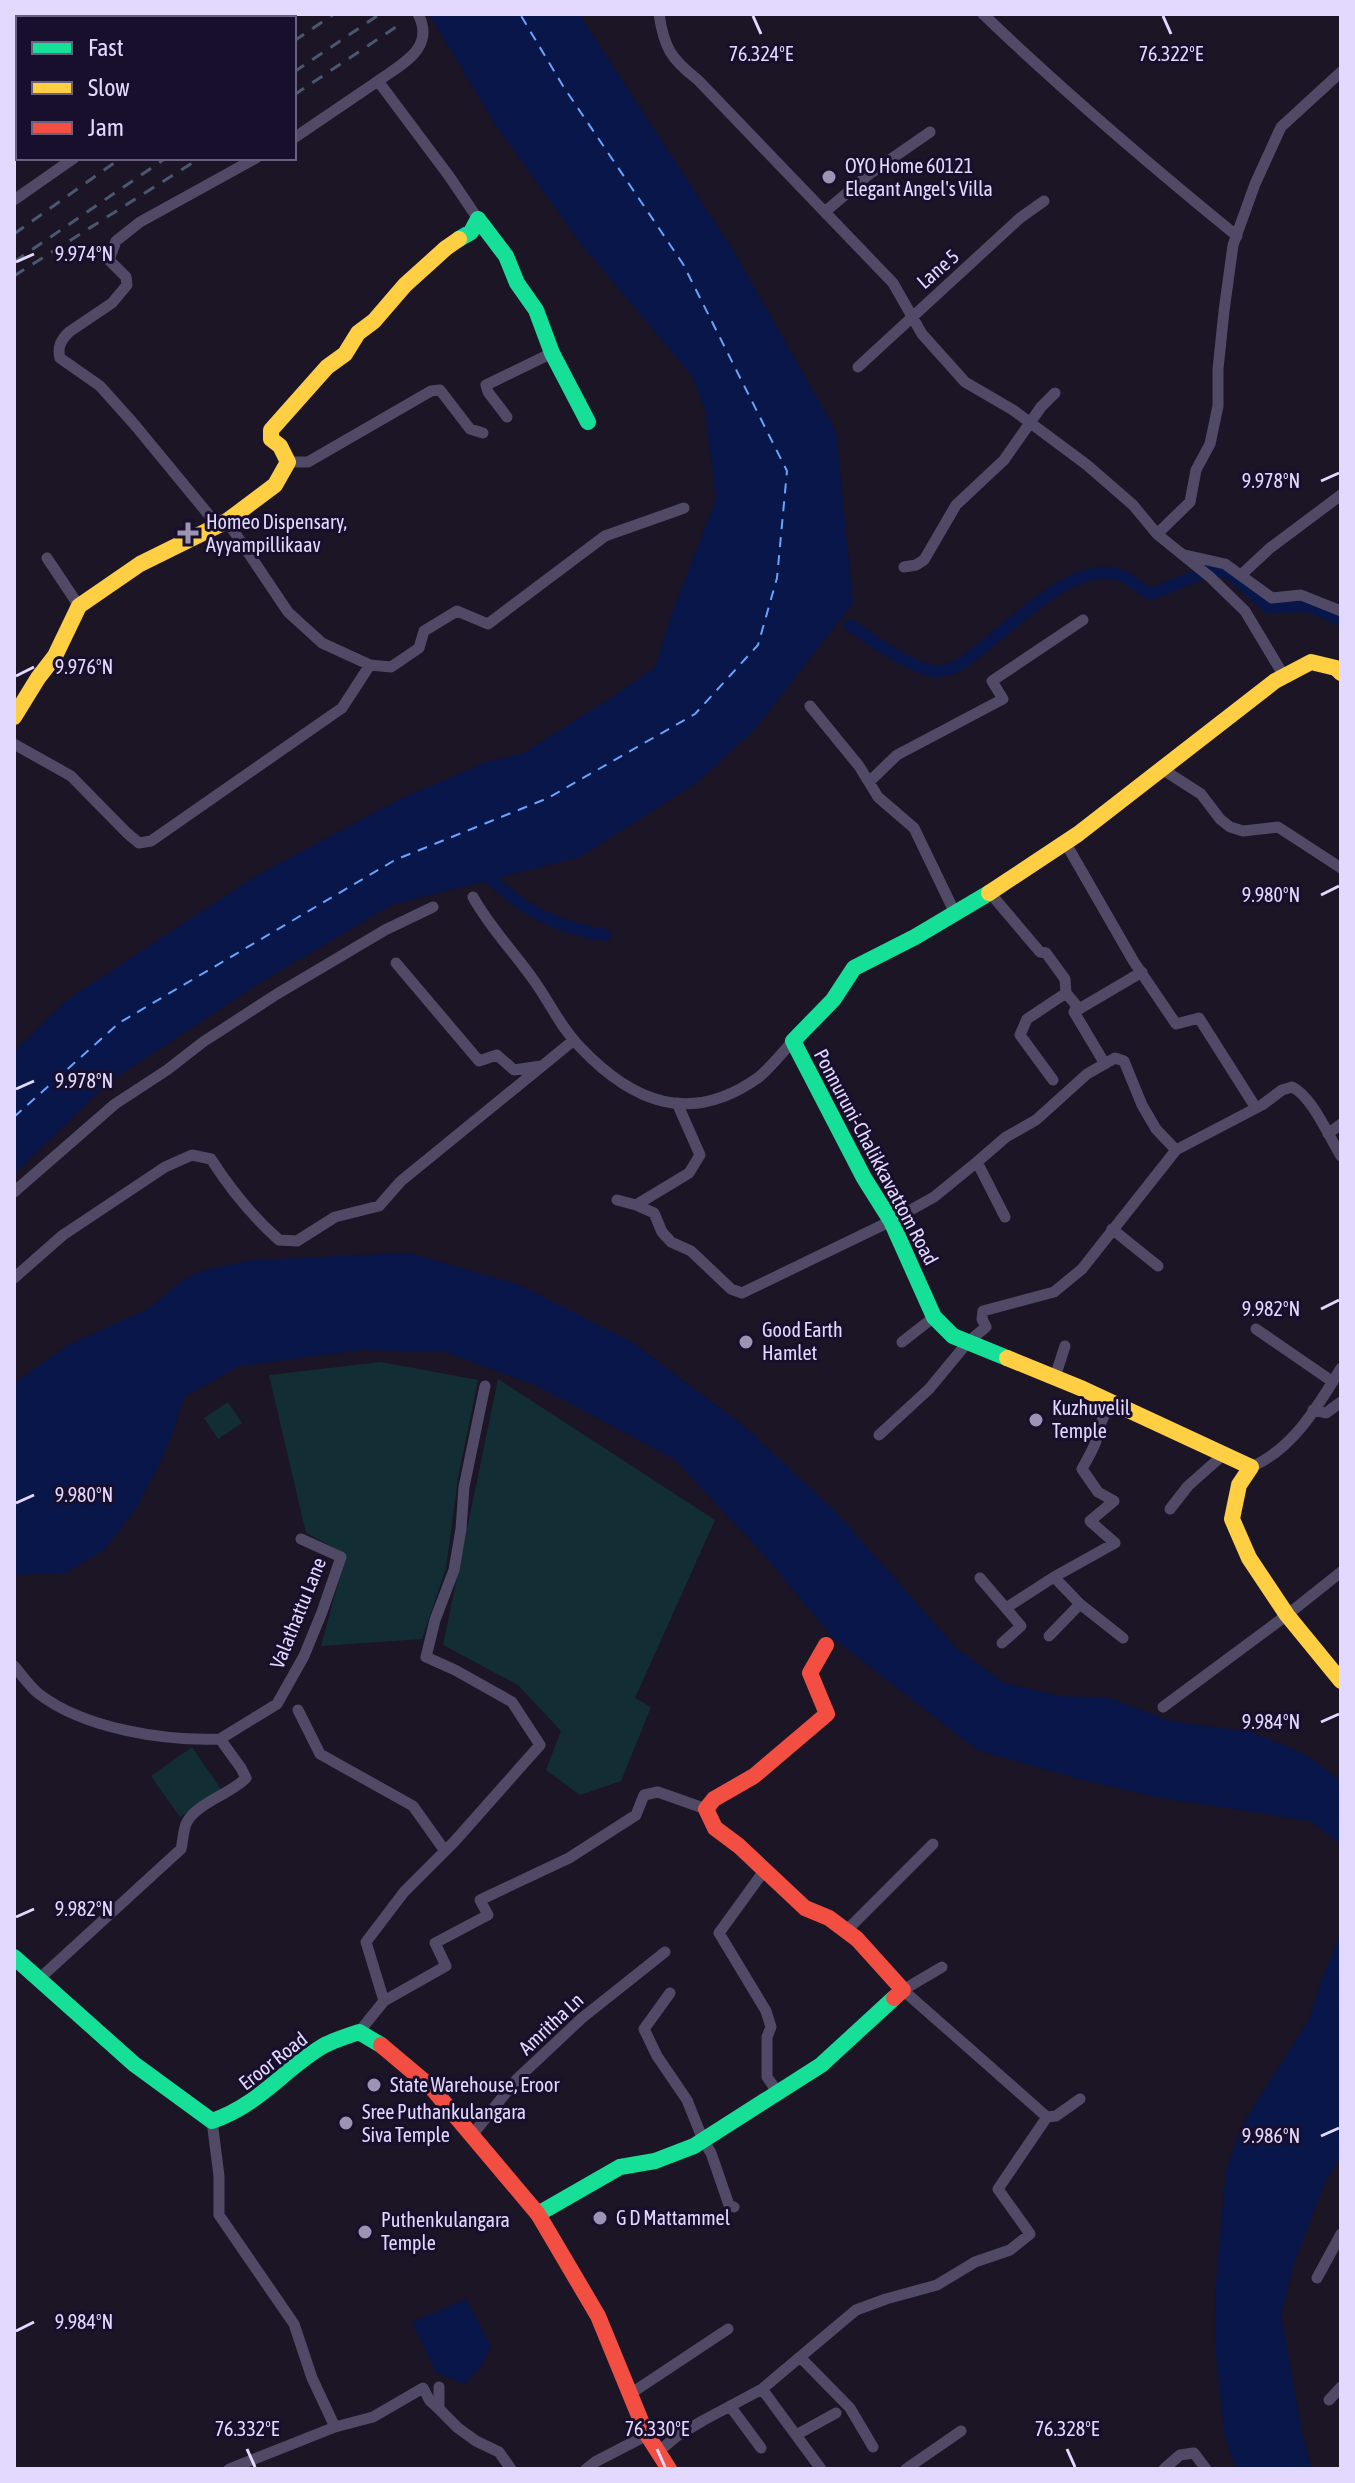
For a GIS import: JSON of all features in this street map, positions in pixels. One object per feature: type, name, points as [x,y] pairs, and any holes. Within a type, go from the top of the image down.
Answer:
[{"type":"street","points":[[296,137],[407,61],[422,44],[425,34],[418,14]]},
{"type":"street","points":[[659,14],[662,37],[676,63],[698,80],[893,283],[922,334],[965,382],[1013,410],[1087,465],[1133,505],[1157,534],[1210,577],[1245,611],[1284,676]]},
{"type":"street","points":[[983,14],[1105,125],[1237,236]]},
{"type":"street","points":[[1157,534],[1190,502],[1196,470],[1210,444],[1218,406],[1224,311],[1237,236],[1255,184],[1281,127],[1341,72]]},
{"type":"street","points":[[378,81],[506,256],[517,283],[536,310],[552,353],[588,422]]},
{"type":"street","points":[[826,211],[868,175],[930,132]]},
{"type":"street","points":[[14,200],[71,160]]},
{"type":"street","points":[[252,160],[140,222],[116,241],[109,260],[126,277],[127,285],[112,303],[69,332],[58,352],[60,358],[100,386],[125,413],[222,524],[288,612],[322,643],[370,665],[391,667],[419,648],[424,631],[457,611],[488,624],[605,536],[684,508]]},
{"type":"street","name":"Lane 5","points":[[858,367],[1020,218],[1044,201]]},
{"type":"street","points":[[288,462],[280,446],[271,439],[271,430],[327,367],[345,354],[358,333],[374,321],[405,285],[446,248],[471,232],[478,219]]},
{"type":"street","points":[[507,417],[486,385],[552,353]]},
{"type":"street","points":[[288,462],[308,462],[431,391],[440,390],[470,429],[483,433]]},
{"type":"street","points":[[904,567],[924,560],[956,505],[1004,460],[1055,393]]},
{"type":"street","points":[[14,717],[55,656],[79,606],[140,564],[222,524],[275,485],[288,462]]},
{"type":"street","points":[[1241,575],[1270,548],[1341,495]]},
{"type":"street","points":[[1181,554],[1225,564],[1272,598],[1301,595],[1341,611]]},
{"type":"street","points":[[47,558],[79,606]]},
{"type":"street","points":[[869,782],[897,755],[1003,699],[992,681],[1083,620]]},
{"type":"street","name":"Ponnuruni-Chalikkavattom Road","points":[[1251,1467],[1055,1377],[953,1336],[934,1317],[891,1221],[864,1178],[793,1041],[833,1000],[854,968],[990,893],[1065,842],[1284,676],[1311,662],[1336,668],[1341,673]]},
{"type":"street","points":[[14,744],[71,776],[139,843],[151,841],[342,708],[370,665]]},
{"type":"street","points":[[810,706],[859,766],[878,797],[914,828],[955,913]]},
{"type":"street","points":[[1162,769],[1201,794],[1230,827],[1243,831],[1278,827],[1341,868]]},
{"type":"street","points":[[1065,842],[1176,1024],[1199,1018],[1256,1108]]},
{"type":"street","points":[[990,893],[1040,952],[1046,953],[1065,979],[1066,993],[1077,1006],[1074,1012]]},
{"type":"street","points":[[473,897],[481,913],[534,981],[574,1040],[610,1075],[632,1091],[659,1101],[691,1105],[721,1099],[760,1075],[793,1041]]},
{"type":"street","points":[[14,1192],[115,1104],[203,1042],[385,930],[433,907]]},
{"type":"street","points":[[396,963],[479,1061],[497,1055],[514,1070],[541,1066]]},
{"type":"street","points":[[1074,1012],[1142,972]]},
{"type":"street","points":[[1053,1080],[1020,1035],[1027,1019],[1066,993]]},
{"type":"street","points":[[1074,1012],[1105,1064]]},
{"type":"street","points":[[14,1278],[63,1235],[165,1167],[192,1155],[211,1159],[223,1178],[279,1240],[297,1241],[335,1217],[379,1206],[401,1181],[574,1040]]},
{"type":"street","points":[[617,1200],[654,1213],[662,1232],[671,1242],[691,1251],[731,1289],[742,1293],[934,1197],[1006,1137],[1036,1120],[1087,1074],[1115,1058],[1124,1061],[1156,1129],[1176,1150]]},
{"type":"street","points":[[879,1435],[929,1389],[968,1342],[986,1327],[982,1319],[983,1311],[1054,1292],[1082,1269],[1176,1150],[1292,1087],[1319,1115],[1341,1156]]},
{"type":"street","points":[[636,1205],[689,1173],[700,1155],[677,1103]]},
{"type":"street","points":[[1328,1134],[1341,1124]]},
{"type":"street","points":[[977,1162],[1005,1217]]},
{"type":"street","points":[[1112,1229],[1158,1266]]},
{"type":"street","points":[[902,1342],[934,1317]]},
{"type":"street","points":[[1256,1329],[1333,1382]]},
{"type":"street","points":[[1055,1377],[1065,1346]]},
{"type":"street","points":[[1341,1368],[1298,1431],[1272,1458],[1251,1467],[1239,1485],[1232,1519],[1249,1558],[1287,1615],[1341,1681]]},
{"type":"street","points":[[384,2001],[366,1942],[404,1892],[540,1745],[512,1702],[426,1657],[435,1620],[454,1570],[464,1487],[485,1386]]},
{"type":"street","points":[[1313,1410],[1326,1413],[1341,1402]]},
{"type":"street","points":[[1006,1608],[1115,1543],[1090,1521],[1114,1501],[1098,1492],[1082,1469],[1099,1435],[1097,1428],[1105,1413],[1115,1404]]},
{"type":"street","points":[[1170,1509],[1188,1486],[1224,1454]]},
{"type":"street","name":"Valathattu Lane","points":[[220,1739],[277,1704],[304,1656],[322,1612],[341,1557],[301,1539]]},
{"type":"street","points":[[1163,1707],[1341,1572]]},
{"type":"street","points":[[1054,1577],[1080,1604],[1123,1638]]},
{"type":"street","points":[[980,1578],[1021,1626],[1002,1643]]},
{"type":"street","points":[[1049,1636],[1080,1604]]},
{"type":"street","points":[[706,1809],[714,1799],[754,1776],[827,1714],[810,1673],[826,1645]]},
{"type":"street","points":[[14,1666],[39,1694],[93,1722],[156,1736],[220,1739],[246,1778],[197,1811],[187,1821],[181,1849],[39,1979]]},
{"type":"street","points":[[298,1710],[320,1754],[413,1806],[445,1851]]},
{"type":"street","points":[[669,2469],[647,2435],[598,2316],[538,2214],[431,2087],[387,2049],[359,2032],[384,2001],[446,1966],[435,1943],[488,1915],[480,1900],[569,1858],[636,1815],[644,1795],[658,1792],[706,1809],[715,1828],[739,1846],[805,1908],[829,1918],[857,1939],[903,1990],[1047,2117],[1056,2116],[1080,2099]]},
{"type":"street","points":[[846,1931],[933,1844]]},
{"type":"street","points":[[764,1871],[719,1933],[766,2011],[771,2027],[767,2037],[767,2077],[779,2094]]},
{"type":"street","name":"Amritha Ln","points":[[475,2137],[517,2079],[582,2018],[665,1952]]},
{"type":"street","points":[[14,1957],[176,2097],[212,2121],[219,2176],[219,2215],[294,2324],[312,2378],[335,2427]]},
{"type":"street","points":[[538,2214],[620,2167],[655,2161],[703,2140],[779,2094],[821,2065],[903,1990],[942,1967]]},
{"type":"street","points":[[670,1993],[644,2029],[657,2056],[687,2100],[711,2153],[729,2205],[734,2207]]},
{"type":"street","name":"Eroor Road","points":[[212,2121],[249,2106],[321,2048],[359,2032]]},
{"type":"street","points":[[658,2452],[677,2436],[762,2389],[856,2310],[937,2285],[975,2262],[1010,2250],[1030,2234],[998,2189],[1047,2117]]},
{"type":"street","points":[[1317,2278],[1341,2234]]},
{"type":"street","points":[[630,2394],[728,2329]]},
{"type":"street","points":[[800,2357],[850,2408],[873,2447]]},
{"type":"street","points":[[439,2387],[439,2409]]},
{"type":"street","points":[[1329,2400],[1341,2387]]},
{"type":"street","points":[[229,2469],[257,2464],[335,2427],[373,2417],[423,2388],[430,2401],[458,2428],[499,2452],[511,2469]]},
{"type":"street","points":[[762,2389],[821,2469]]},
{"type":"street","points":[[730,2406],[761,2448]]},
{"type":"street","points":[[796,2435],[836,2413]]},
{"type":"street","points":[[906,2469],[961,2431]]},
{"type":"street","points":[[586,2469],[647,2435]]},
{"type":"street","points":[[1164,2469],[1186,2452],[1194,2453],[1206,2469]]},
{"type":"green space","points":[[381,1362],[478,1380],[458,1478],[446,1568],[422,1639],[321,1646],[346,1554],[306,1533],[269,1375]]},
{"type":"green space","points":[[498,1379],[715,1520],[635,1698],[651,1707],[621,1781],[580,1795],[546,1770],[561,1731],[518,1685],[443,1645]]},
{"type":"green space","points":[[228,1402],[242,1423],[218,1439],[204,1418]]},
{"type":"green space","points":[[192,1747],[221,1789],[180,1817],[151,1776]]},
{"type":"shaded area","points":[[429,14],[579,14],[733,250],[836,431],[853,603],[756,728],[698,782],[580,857],[391,905],[252,988],[108,1083],[14,1174],[14,1052],[68,999],[257,875],[400,799],[487,762],[522,754],[655,667],[672,613],[716,499],[705,411],[692,376],[581,244],[495,124]]},
{"type":"shaded area","points":[[409,1253],[520,1285],[632,1342],[744,1426],[836,1512],[956,1648],[1004,1683],[1060,1696],[1109,1698],[1171,1721],[1251,1732],[1303,1753],[1341,1781],[1341,1844],[1310,1821],[1156,1797],[977,1750],[834,1639],[766,1557],[674,1459],[537,1386],[445,1352],[362,1350],[240,1366],[184,1397],[155,1473],[135,1510],[104,1550],[65,1573],[14,1575],[14,1383],[68,1345],[150,1308],[182,1280],[205,1270],[253,1260]]},
{"type":"shaded area","points":[[1341,1932],[1341,2156],[1325,2182],[1293,2266],[1281,2315],[1303,2438],[1312,2469],[1236,2469],[1225,2438],[1216,2355],[1215,2293],[1226,2169],[1242,2125],[1309,2019]]},
{"type":"shaded area","points":[[466,2299],[491,2346],[481,2366],[465,2384],[436,2373],[412,2322]]},
{"type":"waterway","points":[[850,625],[917,666],[943,671],[965,661],[1047,596],[1085,576],[1105,573],[1123,576],[1149,594],[1201,574],[1221,571],[1228,573],[1268,607],[1308,606],[1341,620]]},
{"type":"waterway","points":[[488,876],[514,899],[542,916],[572,928],[605,935]]},
{"type":"ferry route","points":[[14,1117],[119,1023],[395,860],[548,798],[695,714],[758,645],[777,578],[787,471],[683,264],[563,86],[520,14]]},
{"type":"railway","points":[[296,40],[334,14]]},
{"type":"railway","points":[[296,71],[380,14]]},
{"type":"railway","points":[[296,94],[402,23]]},
{"type":"railway","points":[[14,234],[118,160]]},
{"type":"railway","points":[[14,262],[163,160]]},
{"type":"railway","points":[[14,276],[197,160]]},
{"type":"traffic: fast","points":[[459,239],[471,232],[478,219],[506,256],[517,283],[536,310],[552,353],[588,422]]},
{"type":"traffic: fast","points":[[989,893],[915,937],[854,968],[833,1000],[793,1041],[864,1178],[891,1221],[934,1317],[953,1336],[1007,1358]]},
{"type":"traffic: fast","points":[[14,1957],[134,2064],[212,2121],[244,2106],[323,2046],[359,2032],[381,2045]]},
{"type":"traffic: fast","points":[[538,2214],[620,2167],[655,2161],[694,2146],[821,2065],[894,1998]]},
{"type":"traffic: slow","points":[[14,717],[55,656],[79,606],[140,564],[227,521],[275,485],[288,462],[280,446],[271,439],[271,430],[327,367],[345,354],[358,333],[374,321],[405,285],[459,239]]},
{"type":"traffic: slow","points":[[989,893],[1078,834],[1275,681],[1311,662],[1336,668],[1341,673]]},
{"type":"traffic: slow","points":[[1007,1358],[1083,1389],[1251,1467],[1239,1485],[1232,1519],[1249,1558],[1287,1615],[1341,1681]]},
{"type":"traffic: jam","points":[[826,1645],[810,1673],[827,1714],[754,1776],[714,1799],[706,1809],[715,1828],[739,1846],[805,1908],[829,1918],[857,1939],[903,1990],[894,1998]]},
{"type":"traffic: jam","points":[[381,2045],[431,2087],[538,2214],[598,2316],[646,2433],[669,2469]]},
{"type":"place","name":"OYO Home 60121 Elegant Angel's Villa","points":[[829,177]]},
{"type":"place","name":"Homeo Dispensary, Ayyampillikaav","points":[[188,533]]},
{"type":"place","name":"Good Earth Hamlet","points":[[746,1342]]},
{"type":"place","name":"Kuzhuvelil Temple","points":[[1036,1420]]},
{"type":"place","name":"State Warehouse, Eroor","points":[[374,2085]]},
{"type":"place","name":"Sree Puthankulangara Siva Temple","points":[[346,2123]]},
{"type":"place","name":"G D Mattammel","points":[[600,2218]]},
{"type":"place","name":"Puthenkulangara Temple","points":[[365,2232]]}]
